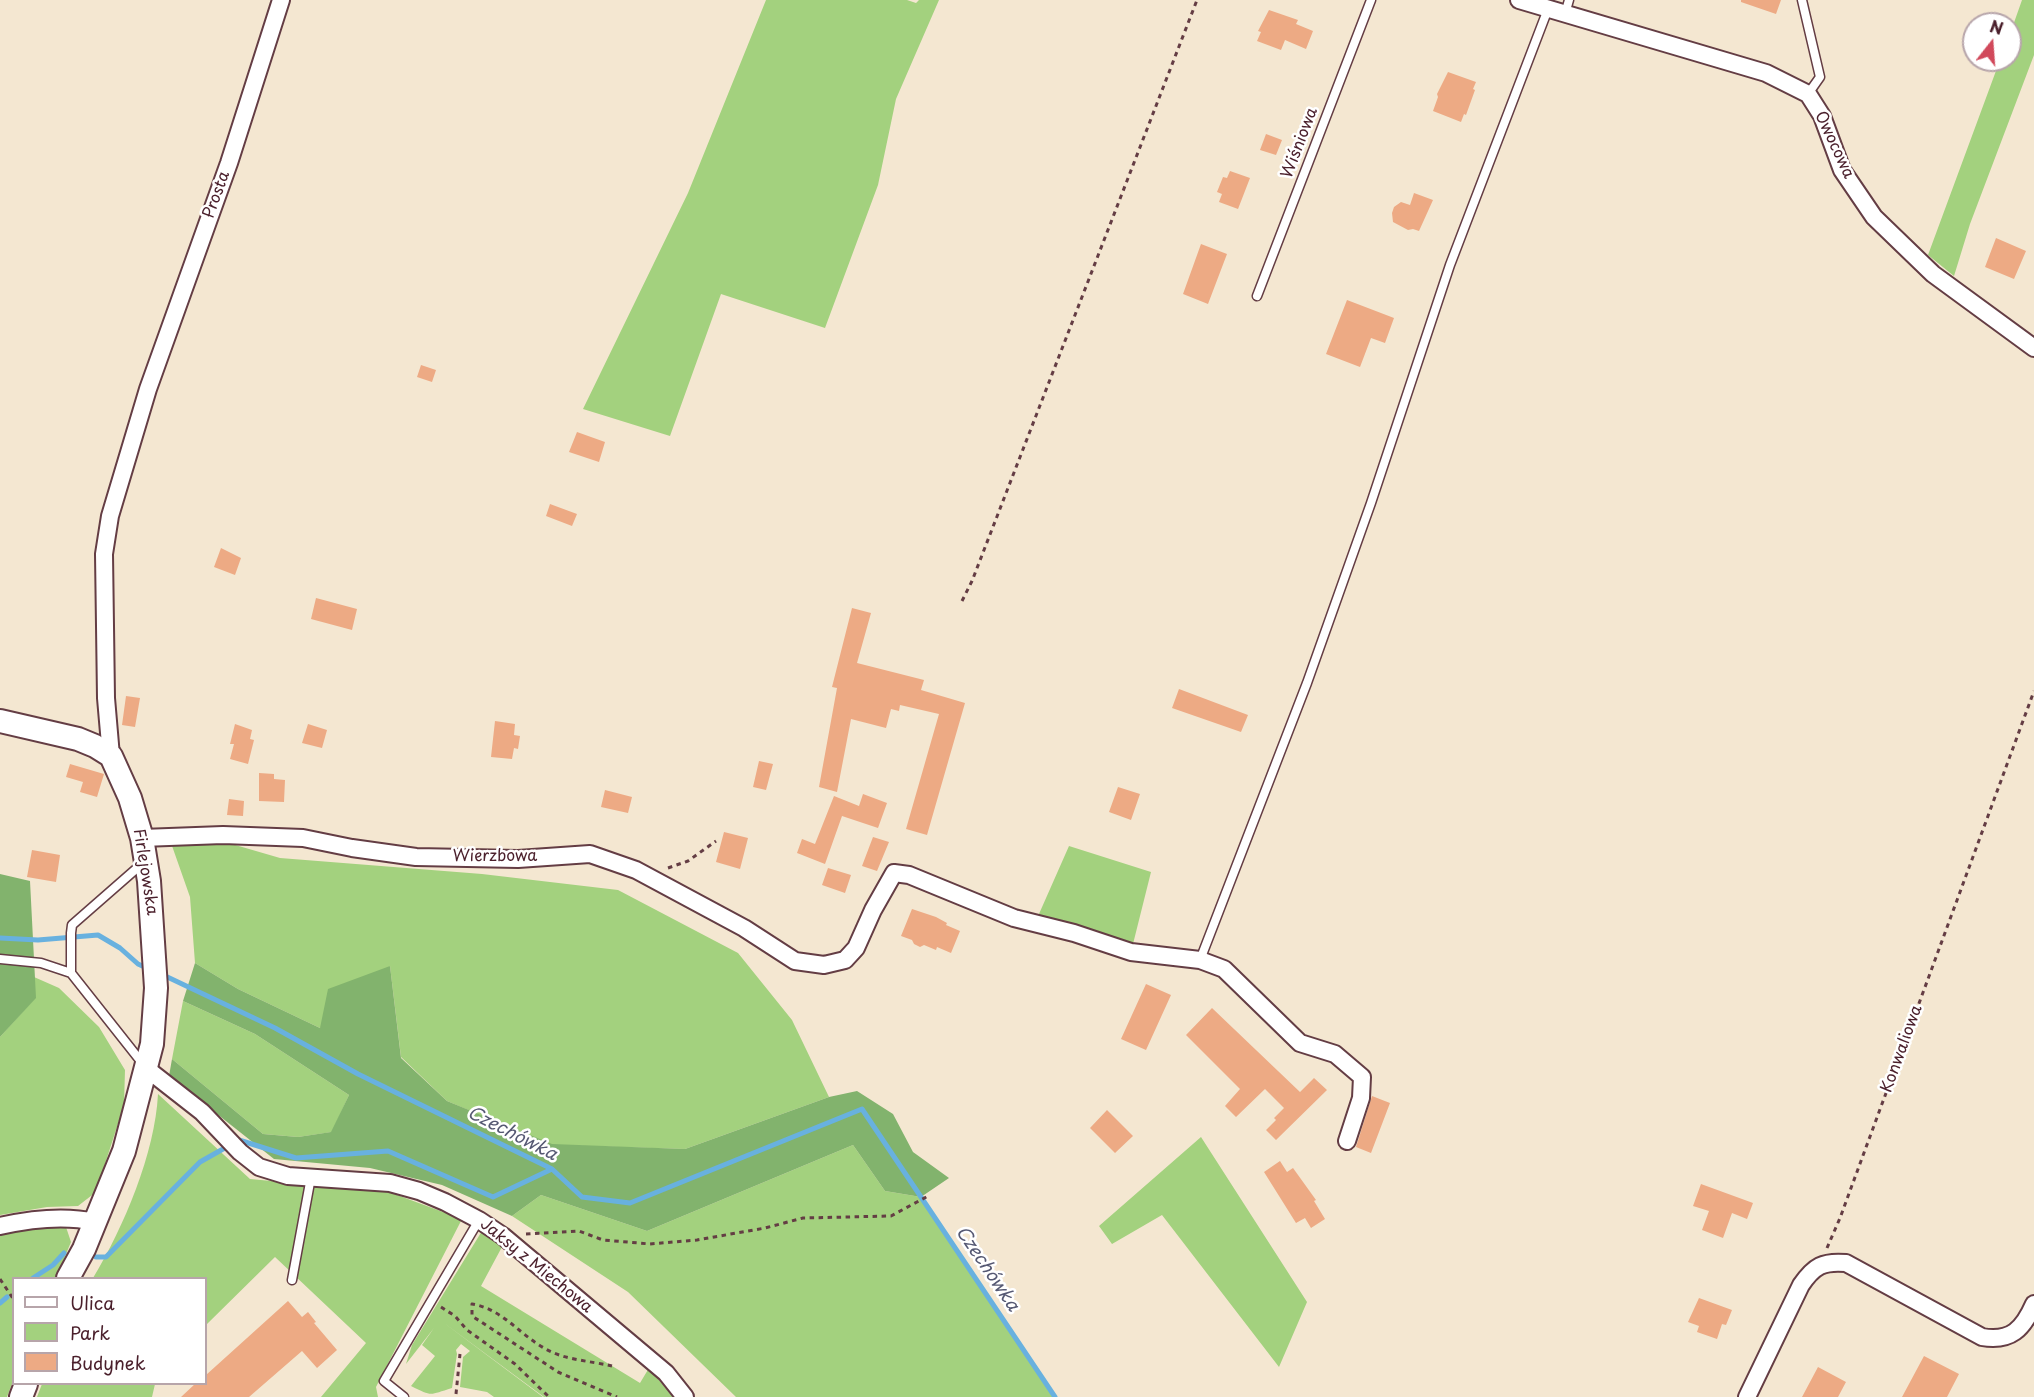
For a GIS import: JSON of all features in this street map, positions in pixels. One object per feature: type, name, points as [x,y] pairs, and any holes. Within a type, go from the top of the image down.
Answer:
[{"type":"street","name":"Prosta","points":[[148,389],[229,163],[281,0]]},
{"type":"street","name":"Owocowa","points":[[1519,0],[1561,8],[1716,60],[1766,73],[1808,94],[1822,116],[1842,170],[1874,217],[1933,274],[2034,348]]},
{"type":"street","name":"Firlejowska","points":[[69,1277],[84,1249],[124,1151],[147,1069],[155,1020],[155,950],[149,881],[141,837],[130,798],[111,756],[106,698],[104,554],[110,516],[124,463],[148,389]]},
{"type":"street","points":[[0,721],[78,739],[111,756]]},
{"type":"street","name":"Wierzbowa","points":[[141,837],[223,835],[303,838],[416,857],[518,859],[590,854],[636,870],[744,928],[795,961],[824,965],[845,960],[856,948],[873,910],[894,873],[909,875],[1014,918],[1074,933],[1131,952],[1200,960]]},
{"type":"street","points":[[1200,960],[1224,969],[1300,1043],[1335,1054],[1362,1077],[1361,1098],[1347,1141]]},
{"type":"street","name":"Jaksy z Miechowa","points":[[147,1069],[202,1112],[240,1152],[259,1167],[278,1174],[390,1184],[428,1194],[479,1220],[503,1236],[666,1373],[685,1397]]},
{"type":"street","points":[[0,1226],[24,1221],[63,1218],[95,1222]]},
{"type":"street","points":[[1748,1397],[1808,1275],[1819,1266],[1831,1262],[1846,1263],[1982,1337],[1996,1339],[2008,1337],[2028,1318],[2034,1304]]},
{"type":"lane","name":"Wiśniowa","points":[[1257,296],[1371,0]]},
{"type":"lane","points":[[1802,0],[1820,77],[1808,94]]},
{"type":"lane","points":[[1200,960],[1306,683],[1371,503],[1450,266],[1561,8]]},
{"type":"lane","points":[[71,973],[72,925],[145,861]]},
{"type":"lane","points":[[0,959],[41,963],[71,973],[147,1069]]},
{"type":"lane","points":[[292,1280],[311,1177]]},
{"type":"lane","points":[[404,1397],[384,1381],[479,1220]]},
{"type":"path","points":[[962,601],[984,551],[1197,0]]},
{"type":"path","name":"Konwaliowa","points":[[1819,1266],[1840,1218],[2034,691]]},
{"type":"path","points":[[636,870],[661,870],[688,861],[716,842]]},
{"type":"path","points":[[503,1236],[579,1231],[603,1240],[650,1244],[708,1238],[765,1228],[803,1218],[891,1216],[930,1195]]},
{"type":"path","points":[[0,1279],[12,1297]]},
{"type":"path","points":[[612,1366],[545,1349],[495,1311],[472,1304],[472,1316],[558,1372],[617,1397]]},
{"type":"path","points":[[428,1305],[442,1307],[455,1316],[467,1330],[515,1364],[549,1397]]},
{"type":"path","points":[[456,1394],[460,1354]]},
{"type":"green space","points":[[766,0],[907,0],[916,3],[919,0],[939,0],[896,99],[878,185],[825,328],[721,294],[670,436],[583,409],[688,193]]},
{"type":"green space","points":[[2022,0],[2034,0],[2034,55],[1970,224],[1954,276],[1928,255],[1996,72],[2022,72],[2022,12],[2018,12]]},
{"type":"green space","points":[[225,842],[280,858],[482,874],[618,890],[738,953],[792,1020],[829,1097],[685,1149],[552,1145],[447,1101],[401,1057],[390,966],[320,1028],[238,989],[195,963],[190,897],[171,843]]},
{"type":"green space","points":[[1069,846],[1151,872],[1131,952],[1035,923]]},
{"type":"green space","points":[[0,874],[30,881],[36,998],[0,1037]]},
{"type":"green space","points":[[195,963],[238,989],[320,1028],[328,989],[390,966],[401,1058],[447,1101],[552,1144],[685,1149],[829,1097],[857,1091],[893,1114],[913,1152],[949,1178],[921,1197],[885,1191],[853,1145],[647,1231],[541,1195],[512,1216],[442,1185],[370,1168],[274,1159],[169,1076],[172,1059],[263,1134],[298,1137],[331,1132],[349,1095],[255,1034],[183,1001]]},
{"type":"green space","points":[[34,977],[59,988],[99,1027],[125,1070],[124,1105],[96,1192],[78,1206],[47,1207],[0,1215],[0,1037],[35,998]]},
{"type":"green space","points":[[183,1001],[255,1034],[349,1095],[332,1132],[298,1137],[263,1134],[172,1059]]},
{"type":"green space","points":[[158,1094],[250,1179],[389,1192],[462,1219],[376,1387],[378,1397],[321,1397],[366,1343],[275,1257],[207,1324],[207,1277],[94,1277],[116,1236],[136,1189],[156,1117]]},
{"type":"green space","points":[[1201,1137],[1307,1302],[1279,1367],[1162,1215],[1112,1244],[1099,1226]]},
{"type":"green space","points":[[853,1145],[885,1191],[921,1197],[1055,1397],[736,1397],[628,1292],[512,1216],[541,1195],[647,1231]]},
{"type":"green space","points":[[63,1218],[71,1242],[56,1277],[12,1277],[12,1384],[7,1397],[0,1397],[0,1226]]},
{"type":"green space","points":[[482,1231],[503,1245],[481,1286],[640,1383],[649,1368],[673,1397],[544,1397],[440,1320],[543,1397],[494,1397],[487,1392],[460,1387],[463,1357],[470,1351],[461,1344],[456,1350],[452,1388],[431,1394],[411,1386],[435,1356],[422,1345],[434,1328],[406,1364],[412,1345]]},
{"type":"green space","points":[[42,1385],[155,1385],[152,1397],[37,1397]]},
{"type":"building","points":[[1741,0],[1781,0],[1776,14],[1741,2]]},
{"type":"building","points":[[1269,10],[1298,20],[1296,24],[1313,31],[1306,49],[1285,40],[1281,50],[1257,41],[1261,32],[1258,31]]},
{"type":"building","points":[[1448,72],[1476,82],[1466,115],[1464,114],[1461,122],[1433,111],[1437,94]]},
{"type":"building","points":[[1266,134],[1282,140],[1276,155],[1260,150]]},
{"type":"building","points":[[1230,171],[1250,178],[1238,209],[1219,202],[1222,194],[1217,192],[1223,177],[1227,178]]},
{"type":"building","points":[[1414,193],[1433,200],[1419,231],[1408,230],[1393,222],[1394,207],[1401,202],[1410,205]]},
{"type":"building","points":[[1996,238],[2026,251],[2014,279],[1985,267]]},
{"type":"building","points":[[1201,244],[1227,254],[1208,304],[1183,294]]},
{"type":"building","points":[[1347,300],[1394,318],[1385,343],[1371,338],[1360,367],[1326,354]]},
{"type":"building","points":[[421,365],[436,370],[432,382],[417,377]]},
{"type":"building","points":[[577,432],[605,442],[599,462],[569,452]]},
{"type":"building","points":[[550,504],[577,514],[572,526],[546,516]]},
{"type":"building","points":[[221,548],[241,558],[235,575],[214,567]]},
{"type":"building","points":[[316,598],[357,609],[352,630],[311,619]]},
{"type":"building","points":[[852,608],[871,613],[857,663],[924,680],[921,690],[965,703],[927,835],[906,829],[939,714],[900,705],[899,711],[891,709],[886,728],[851,719],[837,792],[819,787],[837,688],[832,687]]},
{"type":"building","points":[[1179,689],[1248,715],[1241,732],[1172,708]]},
{"type":"building","points":[[126,696],[140,698],[135,727],[122,725]]},
{"type":"building","points":[[495,721],[515,724],[514,735],[520,736],[518,749],[514,748],[512,759],[491,757]]},
{"type":"building","points":[[235,724],[252,730],[250,739],[254,740],[248,764],[230,759],[234,744],[230,744]]},
{"type":"building","points":[[308,724],[327,730],[322,748],[302,743]]},
{"type":"building","points":[[759,761],[773,764],[766,790],[753,787]]},
{"type":"building","points":[[70,764],[104,774],[97,797],[80,792],[83,782],[66,777]]},
{"type":"building","points":[[259,773],[274,774],[274,779],[285,780],[284,802],[259,801]]},
{"type":"building","points":[[1118,787],[1140,794],[1131,820],[1109,812]]},
{"type":"building","points":[[605,790],[632,797],[628,813],[601,807]]},
{"type":"building","points":[[863,794],[887,803],[878,828],[842,816],[825,864],[797,853],[802,839],[815,844],[834,796],[859,806]]},
{"type":"building","points":[[229,799],[244,801],[243,816],[227,815]]},
{"type":"building","points":[[724,832],[748,838],[740,869],[716,862]]},
{"type":"building","points":[[873,837],[889,842],[877,871],[862,866]]},
{"type":"building","points":[[32,850],[60,855],[56,882],[27,877]]},
{"type":"building","points":[[828,868],[851,875],[845,893],[822,885]]},
{"type":"building","points":[[912,909],[936,917],[947,923],[946,925],[960,931],[951,953],[937,947],[936,950],[924,945],[920,947],[912,940],[901,936]]},
{"type":"building","points":[[1146,984],[1171,995],[1146,1050],[1121,1039]]},
{"type":"building","points":[[1212,1008],[1300,1092],[1314,1078],[1327,1090],[1276,1140],[1266,1130],[1284,1108],[1265,1089],[1236,1117],[1225,1106],[1240,1089],[1186,1035]]},
{"type":"building","points":[[1372,1096],[1390,1103],[1371,1153],[1356,1147]]},
{"type":"building","points":[[1107,1110],[1133,1136],[1115,1153],[1090,1128]]},
{"type":"building","points":[[1280,1161],[1287,1172],[1293,1168],[1316,1200],[1314,1201],[1325,1219],[1311,1228],[1305,1218],[1296,1223],[1264,1172]]},
{"type":"building","points":[[1701,1184],[1753,1203],[1747,1219],[1732,1213],[1723,1238],[1702,1230],[1709,1211],[1693,1206]]},
{"type":"building","points":[[1699,1298],[1732,1310],[1726,1325],[1722,1324],[1717,1339],[1697,1332],[1699,1326],[1688,1322]]},
{"type":"building","points":[[288,1301],[302,1317],[308,1312],[316,1322],[314,1323],[337,1350],[317,1368],[302,1351],[249,1397],[181,1397],[194,1385],[207,1385],[207,1374]]},
{"type":"building","points":[[1924,1356],[1959,1374],[1947,1397],[1902,1397]]},
{"type":"building","points":[[1818,1367],[1846,1382],[1838,1397],[1802,1397]]},
{"type":"waterway","name":"Czechówka","points":[[0,938],[38,940],[98,935],[120,948],[138,964],[149,969]]},
{"type":"waterway","name":"Czechówka","points":[[161,974],[275,1028],[358,1074],[552,1169],[582,1197],[630,1203],[862,1109],[1055,1397]]},
{"type":"waterway","points":[[96,1257],[106,1257],[200,1162],[239,1140],[296,1158],[388,1151],[493,1197],[552,1169]]},
{"type":"waterway","points":[[35,1277],[53,1265],[64,1253]]},
{"type":"waterway","points":[[0,1303],[7,1297]]}]
